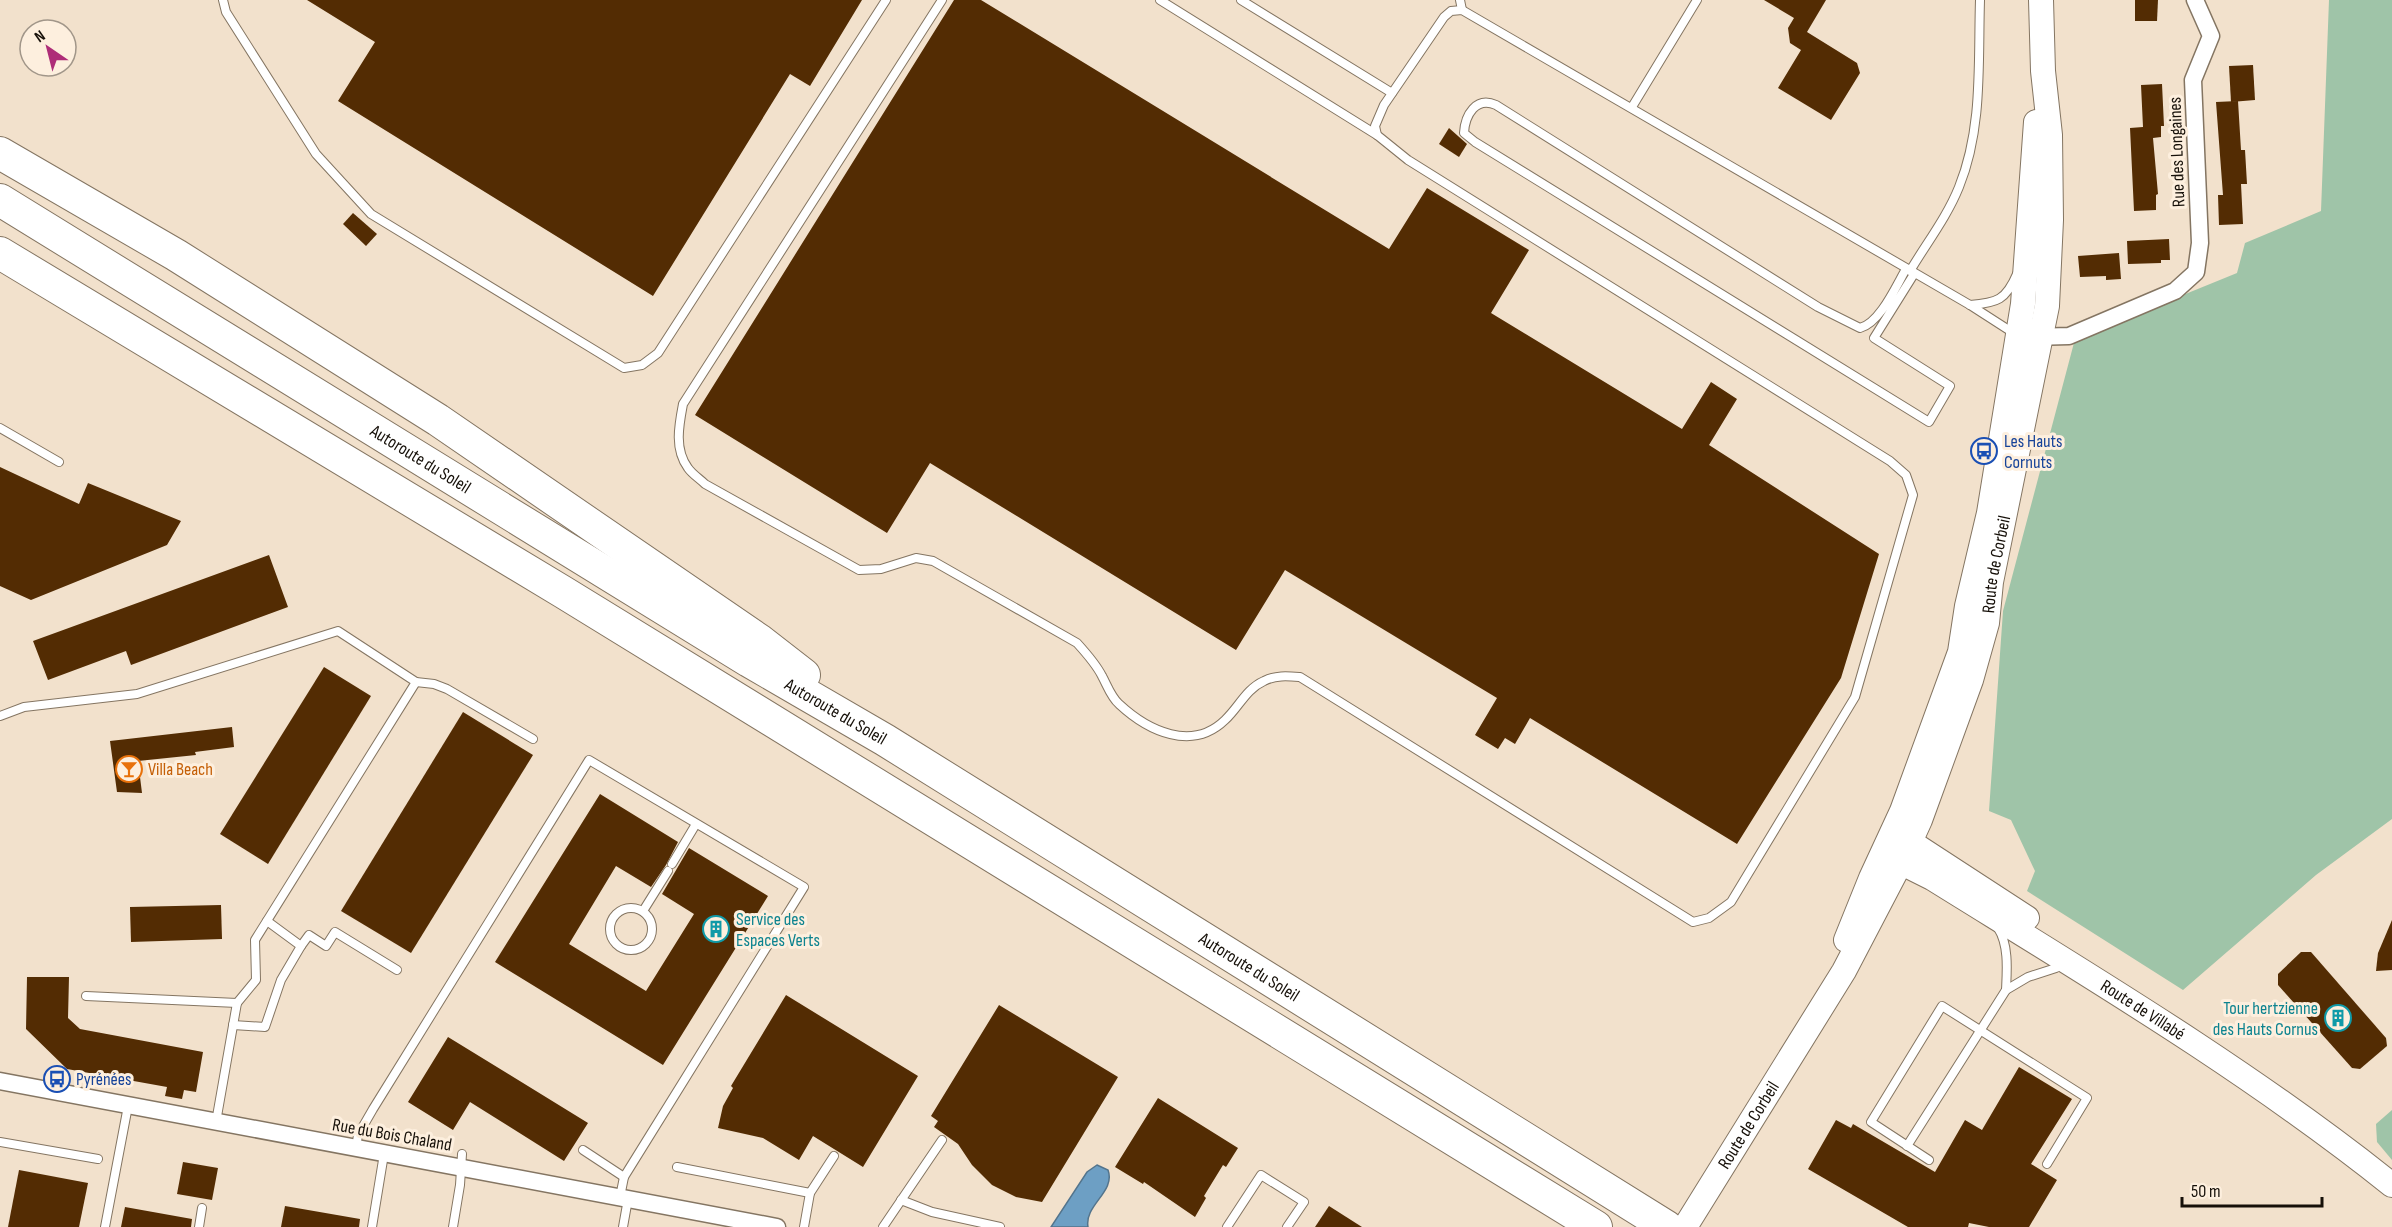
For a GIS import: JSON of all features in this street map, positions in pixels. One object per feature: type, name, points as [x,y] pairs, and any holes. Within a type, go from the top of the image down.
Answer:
[{"type":"highway","points":[[0,130],[176,255]]},
{"type":"highway","points":[[0,153],[176,255],[438,420],[589,521],[759,640],[885,740]]},
{"type":"highway","name":"Autoroute du Soleil","points":[[0,200],[749,661],[885,740],[1667,1227]]},
{"type":"highway","points":[[3,256],[563,592],[1596,1227]]},
{"type":"street","name":"Route de Corbeil","points":[[1685,1227],[1812,1023],[1897,847],[1902,811],[1960,652],[1967,606],[2029,337],[2047,306],[2051,220],[2050,135],[2043,71],[2042,0]]},
{"type":"street","name":"Rue des Longaines","points":[[2029,337],[2069,336],[2175,291],[2196,272],[2200,243],[2193,80],[2211,36],[2195,0]]},
{"type":"street","name":"Route de Corbeil","points":[[2029,337],[2023,304],[2035,133],[2043,71]]},
{"type":"street","name":"Route de Villabé","points":[[1897,847],[1988,912],[2221,1060],[2301,1116],[2392,1185]]},
{"type":"street","name":"Route de Villabé","points":[[1897,847],[2265,1076],[2331,1121],[2392,1169]]},
{"type":"street","name":"Rue du Bois Chaland","points":[[0,1081],[384,1154],[461,1161],[624,1198],[777,1227]]},
{"type":"lane","points":[[223,0],[226,12],[316,154],[371,214],[624,368],[642,365],[658,353],[886,0]]},
{"type":"lane","points":[[942,0],[683,404],[678,430],[680,448],[688,468],[705,484],[860,570],[881,569],[916,558],[933,561],[1077,643],[1090,656],[1116,702],[1130,714],[1171,736],[1188,738],[1205,734],[1225,721],[1250,689],[1263,681],[1279,676],[1300,677],[1693,922],[1709,918],[1731,902],[1855,697],[1913,495],[1906,475],[1890,461],[1503,217],[1408,160],[1377,135],[1160,0]]},
{"type":"lane","points":[[1241,0],[1392,93]]},
{"type":"lane","points":[[1460,0],[1462,10]]},
{"type":"lane","points":[[1632,107],[1697,0]]},
{"type":"lane","points":[[1910,271],[1876,318],[1867,326],[1860,328],[1818,307],[1496,105],[1488,101],[1481,103],[1471,110],[1465,123],[1464,133],[1475,142],[1929,422],[1950,386],[1874,338],[1910,271],[1959,189],[1970,156],[1977,116],[1980,0]]},
{"type":"lane","points":[[1377,135],[1375,126],[1392,93],[1444,17],[1451,11],[1462,10],[1910,271],[2029,337]]},
{"type":"lane","points":[[1970,305],[1992,304],[2007,292],[2017,273],[2028,226]]},
{"type":"lane","points":[[0,428],[59,462]]},
{"type":"lane","points":[[0,716],[24,707],[137,694],[338,631],[416,682],[434,684],[447,689],[533,740]]},
{"type":"lane","points":[[216,1122],[237,1003],[256,980],[255,940],[416,682]]},
{"type":"lane","points":[[356,1149],[358,1135],[373,1109],[589,760],[804,887],[624,1177],[623,1227]]},
{"type":"lane","points":[[643,911],[696,824]]},
{"type":"lane","points":[[636,908],[643,911],[651,921],[649,941],[632,950],[619,947],[610,935],[611,920],[621,909],[636,908]]},
{"type":"lane","points":[[1988,912],[2002,935],[2008,968],[2006,990]]},
{"type":"lane","points":[[267,921],[302,946]]},
{"type":"lane","points":[[233,1025],[265,1027],[281,980],[309,935],[326,946],[335,932],[397,970]]},
{"type":"lane","points":[[2002,935],[2011,941]]},
{"type":"lane","points":[[2047,963],[2064,973]]},
{"type":"lane","points":[[1907,1146],[2006,990],[2028,977],[2056,968]]},
{"type":"lane","points":[[86,996],[237,1003]]},
{"type":"lane","points":[[1929,1160],[1871,1122],[1941,1006],[2087,1098],[2047,1164]]},
{"type":"lane","points":[[2234,1081],[2301,1116]]},
{"type":"lane","points":[[105,1227],[128,1106]]},
{"type":"lane","points":[[883,1227],[942,1140]]},
{"type":"lane","points":[[0,1142],[98,1160]]},
{"type":"lane","points":[[583,1150],[624,1177]]},
{"type":"lane","points":[[372,1227],[384,1154]]},
{"type":"lane","points":[[804,1227],[810,1192],[834,1156]]},
{"type":"lane","points":[[453,1227],[460,1185],[461,1161]]},
{"type":"lane","points":[[677,1167],[810,1192]]},
{"type":"lane","points":[[1227,1227],[1261,1175],[1304,1202],[1287,1227]]},
{"type":"lane","points":[[901,1200],[932,1212],[1000,1227]]},
{"type":"lane","points":[[199,1227],[202,1208]]},
{"type":"green space","points":[[2329,0],[2392,0],[2392,819],[2316,875],[2183,990],[2027,891],[2035,871],[2011,820],[1989,811],[2003,611],[2075,339],[2237,273],[2245,243],[2321,211]]},
{"type":"green space","points":[[2392,1110],[2392,1160],[2377,1142],[2376,1124]]},
{"type":"water","points":[[1097,1165],[1108,1170],[1108,1185],[1091,1212],[1088,1227],[1051,1227],[1087,1172]]},
{"type":"building","points":[[307,0],[862,0],[810,86],[790,74],[653,296],[338,101],[375,42]]},
{"type":"building","points":[[954,0],[981,0],[1389,249],[1427,188],[1529,250],[1491,313],[1682,429],[1711,382],[1737,399],[1709,445],[1879,554],[1841,678],[1737,844],[1530,718],[1515,744],[1505,738],[1498,749],[1475,735],[1497,698],[1285,570],[1236,650],[930,463],[887,533],[695,415]]},
{"type":"building","points":[[1764,0],[1826,0],[1807,32],[1857,63],[1860,73],[1831,120],[1778,88],[1801,50],[1790,43],[1788,28],[1794,18]]},
{"type":"building","points":[[2135,0],[2158,0],[2157,21],[2135,21]]},
{"type":"building","points":[[2253,65],[2255,100],[2231,102],[2229,66]]},
{"type":"building","points":[[2162,84],[2164,126],[2161,126],[2161,137],[2153,138],[2158,194],[2156,195],[2156,210],[2134,211],[2130,128],[2143,127],[2141,85]]},
{"type":"building","points":[[2238,101],[2241,150],[2245,150],[2247,184],[2241,184],[2243,224],[2219,225],[2218,195],[2223,195],[2216,102]]},
{"type":"building","points":[[1449,128],[1467,144],[1459,157],[1439,144]]},
{"type":"building","points":[[353,213],[377,234],[366,246],[343,224]]},
{"type":"building","points":[[2169,239],[2170,260],[2161,260],[2161,263],[2128,264],[2127,241]]},
{"type":"building","points":[[2119,253],[2121,279],[2106,280],[2106,276],[2080,277],[2078,256]]},
{"type":"building","points":[[0,467],[79,504],[88,483],[181,521],[167,545],[31,600],[0,586]]},
{"type":"building","points":[[269,555],[288,607],[131,665],[126,651],[48,680],[33,641]]},
{"type":"building","points":[[324,667],[371,696],[268,864],[220,834]]},
{"type":"building","points":[[463,712],[533,755],[411,953],[341,911]]},
{"type":"building","points":[[232,727],[234,747],[195,752],[196,755],[138,761],[142,793],[117,792],[110,741]]},
{"type":"building","name":"Service des Espaces Verts","points":[[600,794],[678,842],[651,887],[616,866],[569,944],[646,991],[694,914],[662,894],[689,848],[768,896],[663,1065],[495,962]]},
{"type":"building","points":[[221,905],[222,939],[131,942],[130,907]]},
{"type":"building","points":[[2392,920],[2392,970],[2376,971],[2378,953]]},
{"type":"building","name":"Tour hertzienne des Hauts Cornus","points":[[2301,952],[2311,952],[2386,1038],[2387,1046],[2360,1069],[2352,1068],[2278,985],[2278,974]]},
{"type":"building","points":[[27,977],[69,977],[68,1018],[80,1029],[203,1052],[196,1092],[184,1090],[182,1099],[165,1096],[167,1087],[67,1069],[26,1029]]},
{"type":"building","points":[[786,995],[918,1076],[863,1167],[813,1136],[799,1160],[763,1138],[718,1128],[723,1106],[733,1088],[731,1086]]},
{"type":"building","points":[[999,1005],[1118,1077],[1042,1202],[1016,1197],[992,1185],[972,1165],[958,1144],[934,1127],[938,1121],[931,1116]]},
{"type":"building","points":[[448,1037],[588,1123],[564,1161],[470,1102],[453,1130],[408,1102]]},
{"type":"building","points":[[2019,1067],[2072,1099],[2031,1164],[2057,1180],[2029,1227],[1989,1227],[1969,1223],[1968,1227],[1908,1227],[1808,1169],[1836,1120],[1851,1128],[1853,1124],[1935,1172],[1965,1120],[1982,1130]]},
{"type":"building","points":[[1158,1098],[1238,1148],[1226,1167],[1223,1165],[1204,1196],[1206,1198],[1195,1217],[1144,1182],[1143,1184],[1115,1167]]},
{"type":"building","points":[[183,1162],[218,1168],[212,1200],[177,1194]]},
{"type":"building","points":[[19,1170],[88,1183],[79,1227],[8,1227]]},
{"type":"building","points":[[285,1206],[360,1219],[359,1227],[281,1227]]},
{"type":"building","points":[[1329,1206],[1362,1227],[1315,1227]]},
{"type":"building","points":[[125,1207],[192,1219],[191,1227],[121,1227]]},
{"type":"place","name":"Les Hauts Cornuts","points":[[1984,451]]},
{"type":"place","name":"Villa Beach","points":[[129,769]]},
{"type":"place","name":"Service des Espaces Verts","points":[[716,929]]},
{"type":"place","name":"Tour hertzienne des Hauts Cornus","points":[[2338,1018]]},
{"type":"place","name":"Pyrénées","points":[[57,1079]]}]
